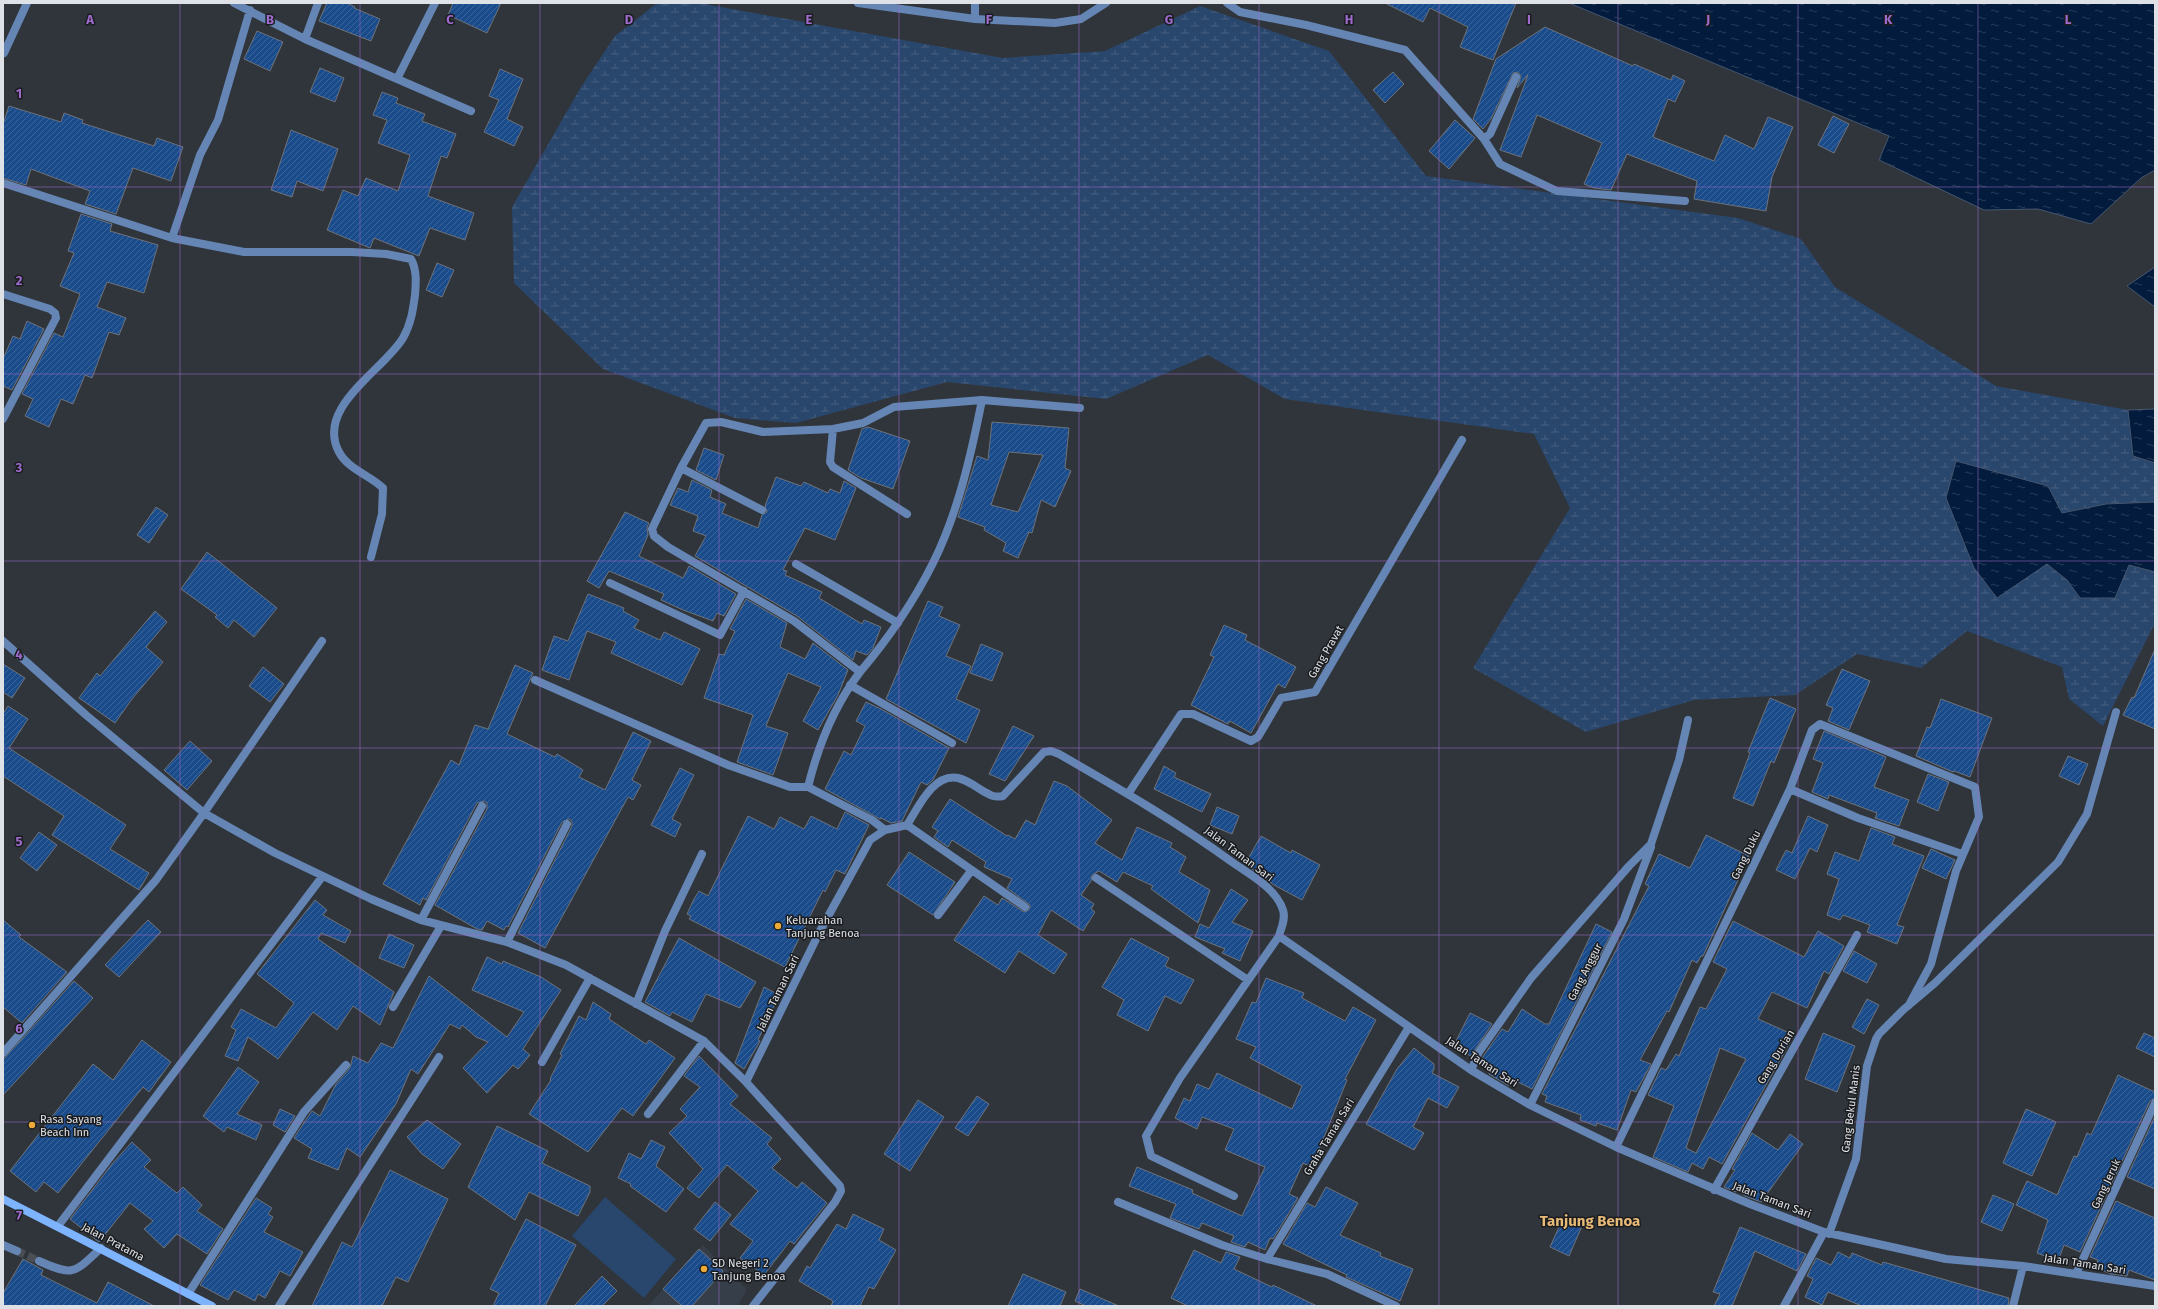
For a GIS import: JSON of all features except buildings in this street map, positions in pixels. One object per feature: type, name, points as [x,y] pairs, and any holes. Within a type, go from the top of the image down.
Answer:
[{"type":"street","points":[[4,52],[26,3]]},
{"type":"street","points":[[234,3],[304,39],[471,111]]},
{"type":"street","points":[[304,39],[318,3]]},
{"type":"street","points":[[397,79],[435,3]]},
{"type":"street","points":[[858,3],[975,19],[1055,23],[1081,19],[1106,3]]},
{"type":"street","points":[[975,3],[975,19]]},
{"type":"street","points":[[1227,3],[1240,12],[1314,27],[1406,50],[1484,139],[1500,164],[1557,191],[1685,202]]},
{"type":"street","points":[[172,238],[200,155],[218,120],[250,10]]},
{"type":"street","points":[[1484,139],[1490,134],[1516,77]]},
{"type":"street","points":[[3,183],[172,238],[244,252],[352,252],[386,254],[411,259],[414,264],[416,284],[412,316],[402,339],[352,393],[339,413],[333,432],[339,452],[352,468],[371,477],[383,488],[382,514],[371,557]]},
{"type":"street","points":[[3,294],[50,309],[56,313],[56,318],[3,419]]},
{"type":"street","points":[[808,787],[813,765],[831,720],[850,685],[898,623],[933,562],[947,530],[971,455],[982,400]]},
{"type":"street","points":[[860,672],[794,621],[668,547],[654,536],[652,530],[702,426],[706,423],[721,422],[763,432],[832,430],[863,422],[894,407],[982,400],[1080,408]]},
{"type":"street","points":[[832,430],[830,462],[833,467],[907,514]]},
{"type":"street","name":"Gang Pravat","points":[[1128,794],[1181,714],[1194,714],[1251,741],[1258,737],[1281,698],[1315,692],[1462,440]]},
{"type":"street","points":[[681,468],[762,510]]},
{"type":"street","points":[[796,564],[898,623]]},
{"type":"street","points":[[610,583],[720,635],[744,591]]},
{"type":"street","points":[[3,641],[86,715],[204,814],[322,877],[421,920],[507,942],[566,965],[704,1041],[746,1082],[840,1186],[841,1192],[835,1202],[753,1306]]},
{"type":"street","points":[[3,1053],[156,880],[204,814],[322,641]]},
{"type":"street","points":[[535,680],[728,766],[790,787],[808,787],[872,820],[885,830]]},
{"type":"street","points":[[850,685],[952,743]]},
{"type":"street","points":[[1909,1006],[1978,941],[2058,862],[2087,814],[2116,712]]},
{"type":"street","name":"Gang Anggur","points":[[1530,1106],[1624,919],[1679,760],[1688,720]]},
{"type":"street","name":"Gang Duku","points":[[1616,1147],[1790,788],[1812,730],[1820,724],[1975,787],[1979,817],[1962,854]]},
{"type":"street","name":"Jalan Taman Sari","points":[[746,1082],[820,931],[870,840],[885,830],[907,825],[928,794],[936,784],[942,780],[950,777],[964,779],[992,796],[1003,796],[1021,779],[1038,756],[1051,751],[1185,828],[1262,884],[1278,900],[1283,910],[1284,918],[1279,936],[1471,1070],[1530,1106],[1616,1147],[1714,1190],[1827,1233],[1946,1259],[2023,1266],[2155,1286]]},
{"type":"street","points":[[1790,788],[1858,818],[1962,854],[1931,964],[1909,1006]]},
{"type":"street","points":[[421,920],[482,806]]},
{"type":"street","points":[[507,942],[567,824]]},
{"type":"street","points":[[907,825],[971,871],[1025,907]]},
{"type":"street","points":[[1471,1070],[1479,1052],[1530,978],[1629,866],[1651,844]]},
{"type":"street","points":[[636,1004],[665,932],[702,854]]},
{"type":"street","points":[[938,915],[971,871]]},
{"type":"street","points":[[58,1226],[322,877]]},
{"type":"street","points":[[1096,878],[1248,980]]},
{"type":"street","points":[[393,1007],[441,926]]},
{"type":"street","name":"Gang Durian","points":[[1714,1190],[1857,935]]},
{"type":"street","points":[[1234,1196],[1151,1156],[1146,1136],[1180,1078],[1279,936]]},
{"type":"street","points":[[542,1062],[590,978]]},
{"type":"street","name":"Gang Bekul Manis","points":[[1784,1306],[1827,1233],[1856,1159],[1867,1066],[1879,1034],[1909,1006]]},
{"type":"street","name":"Graha Taman Sari","points":[[1267,1259],[1409,1027]]},
{"type":"street","points":[[648,1114],[704,1041]]},
{"type":"street","points":[[279,1306],[439,1057]]},
{"type":"street","points":[[188,1294],[304,1112],[346,1065]]},
{"type":"street","name":"Gang Jeruk","points":[[2076,1274],[2155,1104]]},
{"type":"street","name":"Jalan Pratama","points":[[3,1199],[212,1306]]},
{"type":"street","points":[[1118,1202],[1222,1245],[1267,1259],[1326,1274],[1396,1306]]},
{"type":"street","points":[[3,1245],[17,1251]]},
{"type":"street","points":[[39,1261],[67,1272],[72,1271],[80,1267],[100,1248]]},
{"type":"street","points":[[2013,1306],[2023,1266]]},
{"type":"shaded area","name":"SD Negeri 2 Tanjung Benoa","points":[[703,1245],[747,1290],[737,1306],[648,1306]]},
{"type":"green space","points":[[657,3],[699,3],[1003,58],[1105,51],[1200,6],[1329,51],[1426,176],[1738,218],[1801,239],[1835,287],[1996,386],[2128,410],[2133,456],[2155,463],[2155,502],[2106,504],[2062,513],[1956,461],[1946,498],[2047,564],[2067,580],[2080,598],[2129,565],[2155,572],[2155,627],[2153,627],[2103,726],[2069,699],[2062,667],[1967,631],[1921,668],[1857,654],[1795,695],[1694,700],[1586,732],[1473,668],[1570,508],[1534,434],[1285,399],[1208,355],[1106,399],[947,382],[796,423],[735,418],[603,369],[514,283],[512,207],[581,87],[615,36]]},
{"type":"green space","points":[[605,1197],[676,1259],[644,1298],[572,1236]]},
{"type":"water","points":[[1569,3],[2155,3],[2155,170],[2141,178],[2091,224],[2038,209],[1984,210],[1879,160],[1889,136]]},
{"type":"water","points":[[2155,267],[2155,307],[2127,286]]},
{"type":"water","points":[[2155,409],[2155,463],[2133,456],[2128,410]]},
{"type":"water","points":[[1956,461],[2048,486],[2062,513],[2106,504],[2155,502],[2155,572],[2129,565],[2115,598],[2080,598],[2067,580],[2047,564],[1997,598],[1974,568],[1946,498]]},
{"type":"tunnel","points":[[17,1251],[39,1261]]},
{"type":"place","name":"Keluarahan Tanjung Benoa","points":[[778,926]]},
{"type":"place","name":"Rasa Sayang Beach Inn","points":[[32,1125]]},
{"type":"place","name":"SD Negeri 2 Tanjung Benoa","points":[[704,1269]]},
{"type":"district","name":"Tanjung Benoa","points":[[1590,1221]]}]
